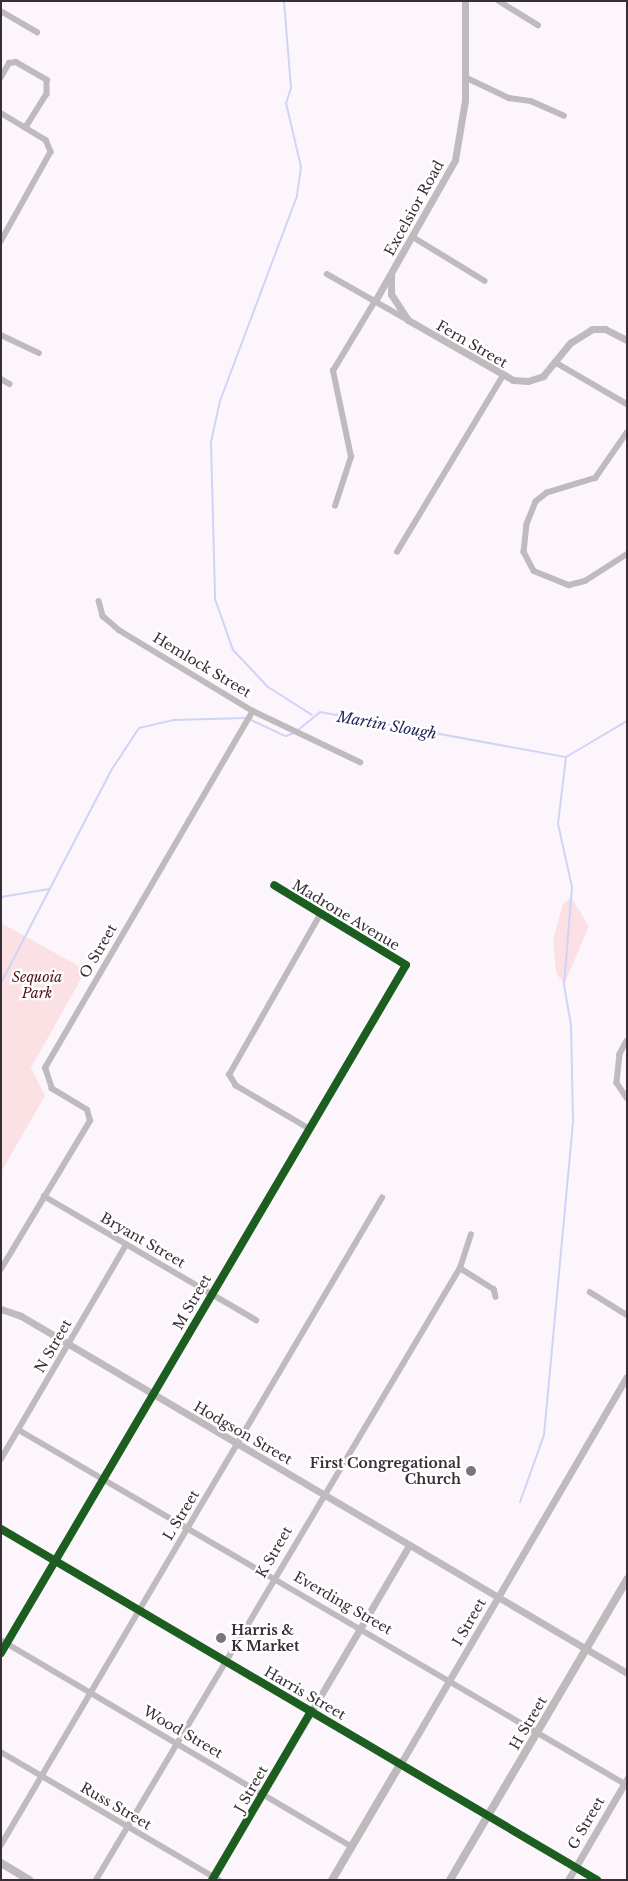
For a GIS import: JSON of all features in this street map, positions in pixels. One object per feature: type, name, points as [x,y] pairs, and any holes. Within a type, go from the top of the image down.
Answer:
[{"type":"main road","name":"Harris Street","points":[[1,1529],[420,1774],[596,1880]]},
{"type":"main road","name":"H Street","points":[[450,1880],[627,1579]]},
{"type":"main road","name":"I Street","points":[[332,1880],[400,1763]]},
{"type":"main road","points":[[384,1792],[404,1771],[420,1774]]},
{"type":"main road","points":[[1,1863],[30,1880]]},
{"type":"street","points":[[499,1],[538,24]]},
{"type":"street","name":"Excelsior Road","points":[[375,301],[455,160],[465,77],[464,2]]},
{"type":"street","points":[[1,11],[36,32]]},
{"type":"street","points":[[1,77],[9,64],[16,62],[47,80],[46,94],[26,128]]},
{"type":"street","points":[[465,77],[509,98],[531,101],[564,116]]},
{"type":"street","points":[[1,113],[46,140],[51,152],[1,242]]},
{"type":"street","points":[[413,237],[485,281]]},
{"type":"street","name":"Fern Street","points":[[327,274],[502,377],[537,380],[578,336],[592,329],[605,329],[627,340]]},
{"type":"street","points":[[390,276],[392,294],[408,320]]},
{"type":"street","points":[[335,506],[351,457],[333,371],[375,301]]},
{"type":"street","points":[[1,335],[39,352]]},
{"type":"street","points":[[555,362],[627,404]]},
{"type":"street","points":[[397,552],[502,377]]},
{"type":"street","points":[[1,379],[10,384]]},
{"type":"street","points":[[627,433],[596,478],[547,493],[536,502],[526,524],[524,552],[534,571],[569,585],[585,581],[627,554]]},
{"type":"street","name":"Hemlock Street","points":[[99,601],[104,616],[119,630],[253,710],[360,762]]},
{"type":"street","name":"O Street","points":[[1,1269],[90,1115],[52,1089],[45,1079],[45,1068],[253,710]]},
{"type":"street","name":"Madrone Avenue","points":[[274,886],[406,965]]},
{"type":"street","points":[[309,1129],[230,1082],[231,1068],[321,913]]},
{"type":"street","name":"M Street","points":[[1,1653],[4,1642],[153,1395],[406,965]]},
{"type":"street","points":[[627,1041],[620,1054],[617,1083],[627,1098]]},
{"type":"street","name":"Bryant Street","points":[[44,1196],[256,1320]]},
{"type":"street","name":"L Street","points":[[1,1845],[382,1198]]},
{"type":"street","name":"K Street","points":[[96,1880],[322,1494],[460,1268],[471,1235]]},
{"type":"street","name":"N Street","points":[[1,1459],[126,1245]]},
{"type":"street","points":[[460,1268],[494,1289],[496,1297]]},
{"type":"street","points":[[590,1292],[627,1315]]},
{"type":"street","name":"Hodgson Street","points":[[1,1309],[68,1344],[627,1673]]},
{"type":"street","name":"I Street","points":[[400,1763],[627,1377]]},
{"type":"street","name":"Everding Street","points":[[18,1430],[626,1783]]},
{"type":"street","name":"J Street","points":[[215,1879],[409,1545]]},
{"type":"street","name":"Wood Street","points":[[4,1642],[351,1846]]},
{"type":"street","name":"Russ Street","points":[[1,1752],[215,1879]]},
{"type":"street","name":"G Street","points":[[568,1880],[626,1783]]},
{"type":"green space","points":[[571,897],[589,926],[564,985],[556,972],[553,940],[563,904]]},
{"type":"green space","name":"Sequoia Park","points":[[1,923],[86,970],[31,1068],[45,1096],[1,1172]]},
{"type":"waterway","points":[[284,1],[291,88],[286,103],[301,167],[297,196],[220,401],[211,442],[215,599],[233,650],[268,687],[312,715]]},
{"type":"waterway","name":"Martin Slough","points":[[298,730],[320,712],[566,757],[627,721]]},
{"type":"waterway","name":"Martin Slough","points":[[1,983],[112,769],[139,728],[173,720],[246,718]]},
{"type":"waterway","name":"Martin Slough","points":[[251,720],[286,736],[294,733]]},
{"type":"waterway","points":[[520,1502],[544,1435],[573,1120],[571,1025],[564,985],[572,887],[558,824],[566,757]]},
{"type":"waterway","points":[[1,897],[49,889]]},
{"type":"cycle path","points":[[1,1653],[406,965],[274,885]]},
{"type":"cycle path","points":[[1,1529],[597,1880]]},
{"type":"cycle path","points":[[212,1880],[311,1711]]},
{"type":"place","name":"First Congregational Church","points":[[471,1471]]},
{"type":"place","name":"Harris & K Market","points":[[221,1638]]}]
